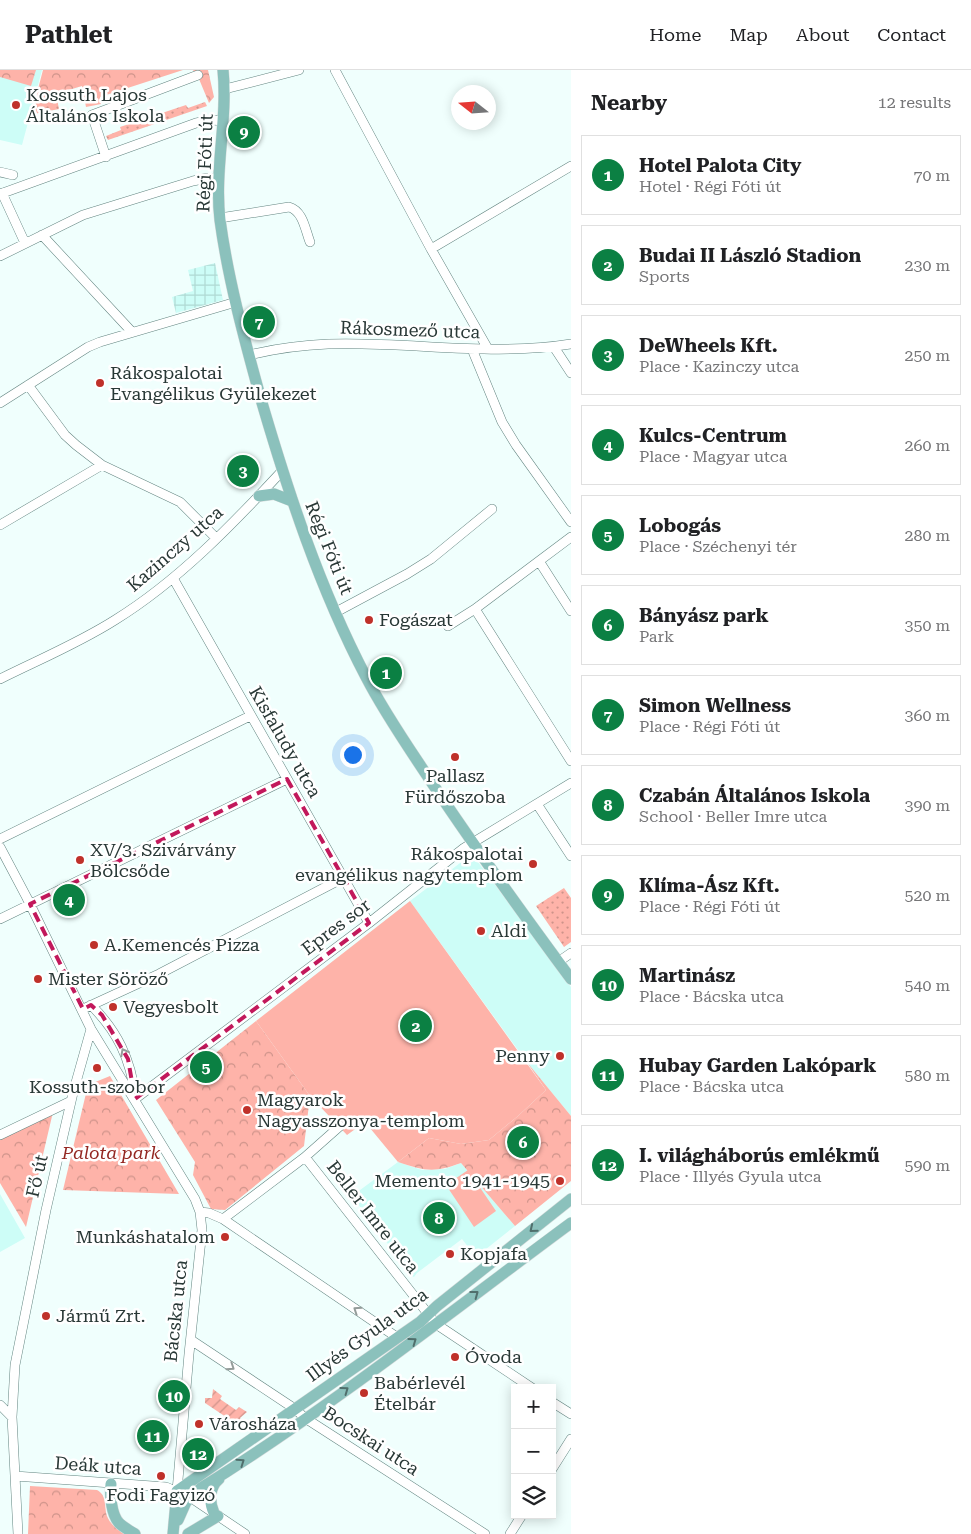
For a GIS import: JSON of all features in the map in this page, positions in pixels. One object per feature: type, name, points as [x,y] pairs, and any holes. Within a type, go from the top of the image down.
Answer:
[{"type":"main road","name":"Régi Fóti út","points":[[223,70],[225,89],[219,178],[220,218],[236,302],[249,355],[282,471],[315,564],[366,677],[388,716],[472,843],[571,979]]},
{"type":"main road","points":[[259,496],[274,494],[292,501]]},
{"type":"main road","name":"Illyés Gyula utca","points":[[177,1491],[398,1338],[571,1199]]},
{"type":"main road","name":"Illyés Gyula utca","points":[[190,1497],[200,1488],[226,1473],[436,1324],[571,1223]]},
{"type":"main road","points":[[188,1534],[216,1515],[211,1504],[212,1487],[226,1473]]},
{"type":"main road","points":[[111,1484],[111,1496],[116,1519],[135,1534]]},
{"type":"main road","name":"Bácska utca","points":[[174,1534],[177,1491]]},
{"type":"main road","name":"Bácska utca","points":[[174,1534],[183,1508],[190,1497]]},
{"type":"street","points":[[225,89],[299,70]]},
{"type":"street","points":[[335,70],[431,249],[488,349]]},
{"type":"street","points":[[106,157],[92,115],[196,76]]},
{"type":"street","points":[[25,244],[1,194],[196,123],[210,120],[224,121]]},
{"type":"street","points":[[431,249],[571,166]]},
{"type":"street","points":[[0,172],[13,175]]},
{"type":"street","points":[[0,256],[99,209],[193,181],[219,178]]},
{"type":"street","points":[[220,218],[289,207],[294,208],[299,213],[310,242]]},
{"type":"street","points":[[42,235],[132,332]]},
{"type":"street","points":[[0,403],[88,347],[132,332],[236,302]]},
{"type":"street","name":"Rákosmező utca","points":[[249,355],[333,344],[472,349],[554,347],[571,344]]},
{"type":"street","points":[[554,347],[571,373]]},
{"type":"street","points":[[472,349],[502,422],[571,522]]},
{"type":"street","points":[[28,385],[65,435],[76,445],[102,465],[180,502],[216,538]]},
{"type":"street","points":[[0,524],[102,465]]},
{"type":"street","name":"Kazinczy utca","points":[[0,679],[115,620],[173,578],[259,496],[282,471]]},
{"type":"street","points":[[336,612],[431,559],[492,509]]},
{"type":"street","points":[[448,626],[571,537]]},
{"type":"street","points":[[539,561],[571,611]]},
{"type":"street","name":"Kisfaludy utca","points":[[173,578],[250,716],[370,923]]},
{"type":"street","points":[[474,609],[571,761]]},
{"type":"street","points":[[0,839],[250,716]]},
{"type":"street","points":[[0,919],[287,779]]},
{"type":"street","name":"Epres sor","points":[[135,1099],[370,923],[472,843],[571,783]]},
{"type":"street","points":[[537,804],[571,856]]},
{"type":"street","points":[[0,848],[87,1007],[92,1029],[195,1199],[200,1212],[209,1213],[223,1219],[398,1338]]},
{"type":"street","points":[[87,1007],[159,974],[343,878]]},
{"type":"street","points":[[558,962],[571,953]]},
{"type":"street","points":[[87,1007],[102,1015],[128,1059],[133,1075],[135,1099]]},
{"type":"street","name":"Fő út","points":[[18,1534],[12,1417],[15,1365],[44,1218],[79,1069],[92,1029]]},
{"type":"street","points":[[0,1135],[71,1101]]},
{"type":"street","points":[[223,1219],[305,1157],[340,1126]]},
{"type":"street","name":"Beller Imre utca","points":[[305,1157],[436,1324],[526,1384]]},
{"type":"street","name":"Bácska utca","points":[[177,1491],[202,1230],[200,1212]]},
{"type":"street","name":"Bocskai utca","points":[[190,1340],[305,1418],[485,1534]]},
{"type":"street","points":[[0,1405],[12,1417]]},
{"type":"street","points":[[556,1405],[571,1414]]},
{"type":"street","points":[[556,1462],[571,1439]]},
{"type":"street","name":"Deák utca","points":[[15,1476],[166,1487],[190,1497],[245,1534]]},
{"type":"street","points":[[510,1534],[519,1519]]},
{"type":"highlighted area","points":[[287,779],[369,923],[135,1099],[128,1059],[102,1015],[91,1005],[83,1009],[30,904]]},
{"type":"shaded area","name":"Kossuth Lajos Általános Iskola","points":[[0,70],[42,70],[22,145],[0,140]]},
{"type":"shaded area","points":[[215,263],[223,300],[176,313],[172,297],[193,291],[188,270]]},
{"type":"shaded area","points":[[472,854],[571,987],[571,1116],[526,1061],[410,901]]},
{"type":"shaded area","points":[[398,1162],[422,1170],[445,1169],[461,1163],[515,1226],[476,1257],[462,1239],[414,1277],[412,1276],[352,1196]]},
{"type":"shaded area","points":[[0,1194],[25,1238],[0,1252]]},
{"type":"green space","points":[[0,70],[36,70],[31,86],[0,77]]},
{"type":"green space","points":[[43,70],[183,70],[100,97],[101,104],[86,107],[82,86],[52,95],[38,89]]},
{"type":"green space","points":[[193,70],[208,70],[214,97],[209,103],[199,79]]},
{"type":"green space","points":[[38,89],[52,95],[56,94],[59,109],[34,114]]},
{"type":"green space","points":[[205,102],[207,106],[108,140],[106,136],[121,130],[120,127],[186,105],[188,108]]},
{"type":"green space","points":[[564,888],[571,898],[571,942],[564,947],[536,906]]},
{"type":"green space","points":[[410,901],[546,1090],[489,1140],[461,1144],[429,1138],[398,1162],[365,1122],[347,1135],[310,1096],[256,1021]]},
{"type":"green space","points":[[256,1021],[310,1096],[304,1146],[225,1210],[211,1209],[193,1175],[195,1162],[156,1100]]},
{"type":"green space","points":[[526,1061],[571,1116],[571,1181],[515,1226],[461,1163],[429,1170],[398,1162],[429,1138],[461,1144],[489,1140],[546,1090]]},
{"type":"green space","name":"Palota park","points":[[110,1076],[179,1194],[63,1190],[88,1085]]},
{"type":"green space","points":[[53,1112],[26,1227],[0,1183],[0,1137]]},
{"type":"green space","points":[[468,1170],[496,1211],[474,1227],[446,1185]]},
{"type":"green space","points":[[213,1389],[222,1396],[220,1399],[236,1410],[239,1407],[247,1412],[240,1418],[242,1422],[239,1425],[205,1403],[205,1398],[212,1398]]},
{"type":"green space","points":[[30,1486],[97,1490],[104,1498],[108,1519],[124,1534],[28,1534]]},
{"type":"place","name":"Kossuth Lajos Általános Iskola","points":[[16,105]]},
{"type":"place","name":"Klíma-Ász Kft.","points":[[244,132]]},
{"type":"place","name":"Simon Wellness","points":[[259,322]]},
{"type":"place","name":"Rákospalotai Evangélikus Gyülekezet","points":[[100,383]]},
{"type":"place","name":"DeWheels Kft.","points":[[243,471]]},
{"type":"place","name":"Fogászat","points":[[369,620]]},
{"type":"place","name":"Hotel Palota City","points":[[386,673]]},
{"type":"place","name":"Pallasz Fürdőszoba","points":[[455,757]]},
{"type":"place","name":"XV/3. Szivárvány Bölcsőde","points":[[80,860]]},
{"type":"place","name":"Rákospalotai evangélikus nagytemplom","points":[[533,864]]},
{"type":"place","name":"Kulcs-Centrum","points":[[69,900]]},
{"type":"place","name":"Aldi","points":[[481,931]]},
{"type":"place","name":"A.Kemencés Pizza","points":[[94,945]]},
{"type":"place","name":"Mister Söröző","points":[[38,979]]},
{"type":"place","name":"Vegyesbolt","points":[[113,1007]]},
{"type":"place","name":"Budai II László Stadion","points":[[416,1026]]},
{"type":"place","name":"Penny","points":[[560,1056]]},
{"type":"place","name":"Lobogás","points":[[206,1067]]},
{"type":"place","name":"Kossuth-szobor","points":[[97,1068]]},
{"type":"place","name":"Magyarok Nagyasszonya-templom","points":[[247,1110]]},
{"type":"place","name":"Bányász park","points":[[523,1142]]},
{"type":"place","name":"Memento 1941-1945","points":[[560,1181]]},
{"type":"place","name":"Czabán Általános Iskola","points":[[439,1218]]},
{"type":"place","name":"Munkáshatalom","points":[[225,1237]]},
{"type":"place","name":"Kopjafa","points":[[450,1254]]},
{"type":"place","name":"Jármű Zrt.","points":[[46,1316]]},
{"type":"place","name":"Óvoda","points":[[455,1357]]},
{"type":"place","name":"Babérlevél Ételbár","points":[[364,1393]]},
{"type":"place","name":"Martinász","points":[[174,1396]]},
{"type":"place","name":"Városháza","points":[[199,1424]]},
{"type":"place","name":"Hubay Garden Lakópark","points":[[153,1436]]},
{"type":"place","name":"I. világháborús emlékmű","points":[[198,1454]]},
{"type":"place","name":"Fodi Fagyizó","points":[[161,1476]]}]
